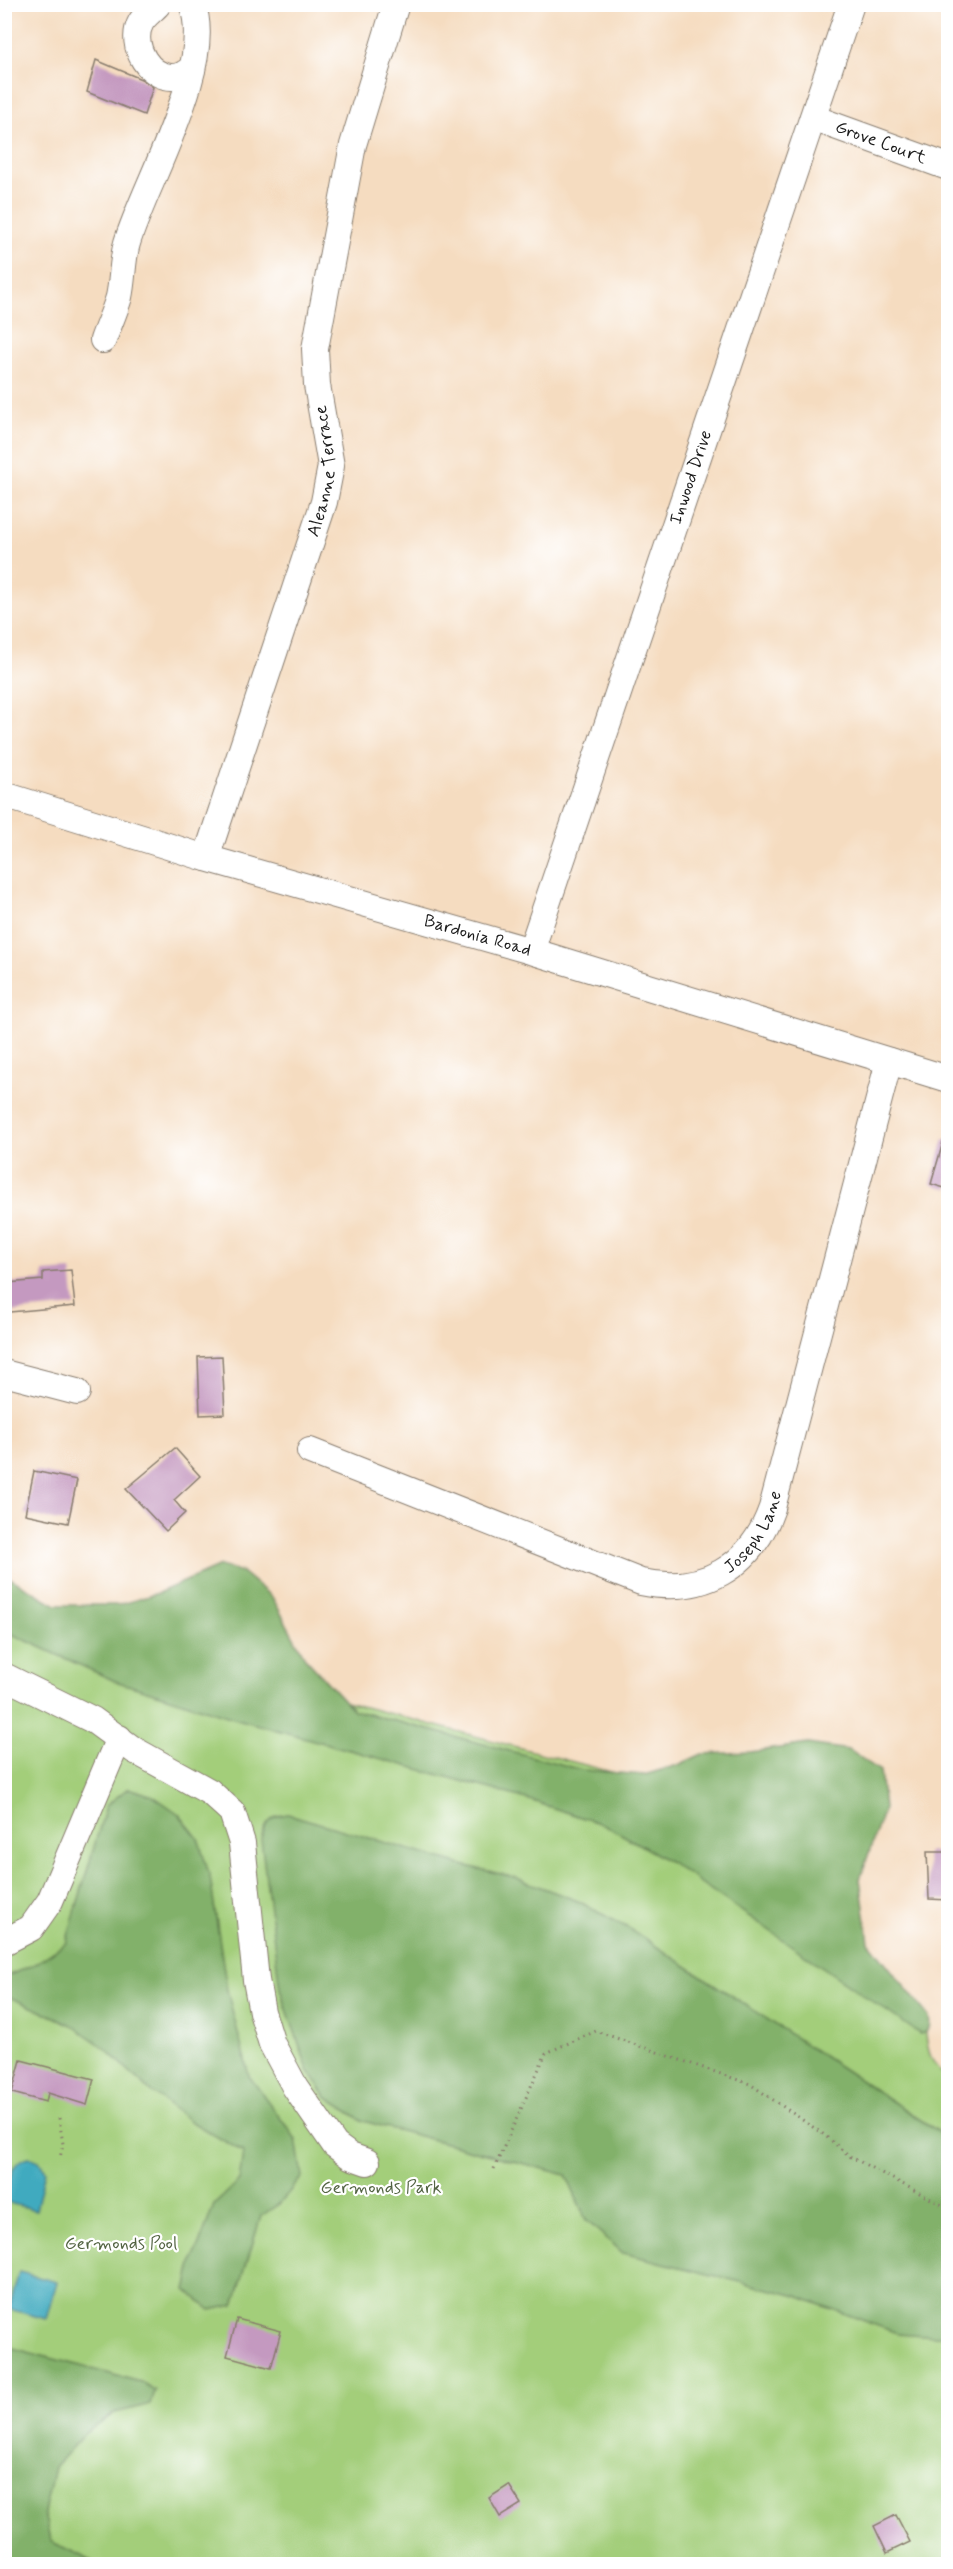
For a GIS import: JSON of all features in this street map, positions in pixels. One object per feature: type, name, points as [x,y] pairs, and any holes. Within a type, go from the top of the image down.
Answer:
[{"type":"street","points":[[158,4],[142,20],[139,28],[139,49],[142,57],[146,64],[166,75],[179,76],[192,69]]},
{"type":"street","points":[[103,340],[119,297],[126,244],[184,98],[192,69],[197,46],[196,13],[192,4]]},
{"type":"street","name":"Aleanne Terrace","points":[[206,858],[324,502],[331,466],[317,385],[315,349],[353,145],[396,4]]},
{"type":"street","name":"Inwood Drive","points":[[531,951],[612,704],[851,4]]},
{"type":"street","name":"Grove Court","points":[[813,118],[948,167]]},
{"type":"street","name":"Bardonia Road","points":[[4,795],[206,858],[531,951],[948,1079]]},
{"type":"street","name":"Joseph Lane","points":[[310,1451],[641,1582],[662,1586],[682,1586],[709,1578],[725,1570],[755,1544],[772,1508],[889,1061]]},
{"type":"street","points":[[4,1373],[77,1392]]},
{"type":"street","points":[[4,1676],[93,1719],[134,1750],[210,1792],[232,1812],[242,1842],[259,1998],[272,2044],[295,2087],[335,2145],[350,2156],[367,2162]]},
{"type":"street","points":[[4,1942],[31,1928],[45,1909],[55,1891],[119,1738]]},
{"type":"path","points":[[494,2169],[546,2053],[596,2031],[750,2084],[823,2134],[851,2157],[948,2208]]},
{"type":"path","points":[[59,2118],[63,2144],[60,2158]]},
{"type":"green space","points":[[220,1566],[242,1572],[272,1597],[306,1659],[353,1710],[583,1770],[644,1775],[678,1765],[702,1754],[750,1752],[808,1744],[849,1750],[880,1771],[884,1809],[860,1879],[869,1942],[929,2017],[930,2026],[926,2032],[920,2034],[670,1862],[605,1825],[523,1798],[237,1719],[115,1681],[5,1631],[5,1575],[56,1605],[119,1605],[158,1593]]},
{"type":"green space","name":"Germonds Park","points":[[4,1612],[733,1804],[919,2034],[926,2032],[931,2058],[948,2078],[948,2138],[690,1969],[948,2146],[948,2564],[39,2564],[5,2550]]},
{"type":"green space","points":[[128,1788],[153,1796],[179,1814],[198,1838],[210,1877],[227,1990],[249,2076],[296,2139],[302,2177],[279,2204],[261,2216],[234,2305],[211,2310],[186,2290],[193,2260],[214,2205],[239,2181],[243,2152],[188,2120],[149,2090],[105,2048],[70,2024],[7,1996],[5,1977],[35,1964],[66,1943],[106,1806]]},
{"type":"green space","points":[[288,1814],[458,1864],[514,1877],[578,1901],[630,1929],[948,2138],[948,2337],[897,2333],[797,2296],[623,2253],[586,2220],[566,2175],[363,2121],[326,2097],[308,2070],[280,1989],[261,1839],[270,1821],[277,1816]]},
{"type":"green space","points":[[5,2346],[141,2382],[155,2390],[151,2404],[115,2413],[84,2434],[54,2467],[44,2513],[50,2541],[98,2564],[5,2564]]},
{"type":"water","points":[[29,2157],[39,2161],[45,2171],[36,2210],[5,2202],[14,2168],[22,2159]]},
{"type":"water","points":[[19,2272],[57,2282],[46,2319],[9,2309]]},
{"type":"building","points":[[96,60],[141,79],[153,87],[144,115],[87,92]]},
{"type":"building","points":[[944,1139],[948,1140],[948,1189],[931,1184]]},
{"type":"building","points":[[71,1270],[75,1306],[10,1312],[7,1283],[43,1280],[43,1272]]},
{"type":"building","points":[[222,1356],[225,1414],[200,1415],[198,1357]]},
{"type":"building","points":[[175,1448],[200,1476],[174,1500],[185,1513],[166,1531],[126,1489]]},
{"type":"building","points":[[34,1471],[77,1480],[68,1523],[25,1514]]},
{"type":"building","points":[[927,1852],[948,1852],[948,1900],[929,1899]]},
{"type":"building","points":[[21,2060],[94,2079],[87,2105],[48,2093],[46,2102],[12,2093]]},
{"type":"building","points":[[237,2319],[281,2331],[271,2368],[227,2356]]},
{"type":"building","points":[[509,2485],[521,2504],[500,2517],[489,2498]]},
{"type":"building","points":[[896,2515],[910,2542],[887,2553],[874,2526]]},
{"type":"park label","name":"Germonds Pool","points":[[121,2244]]}]
